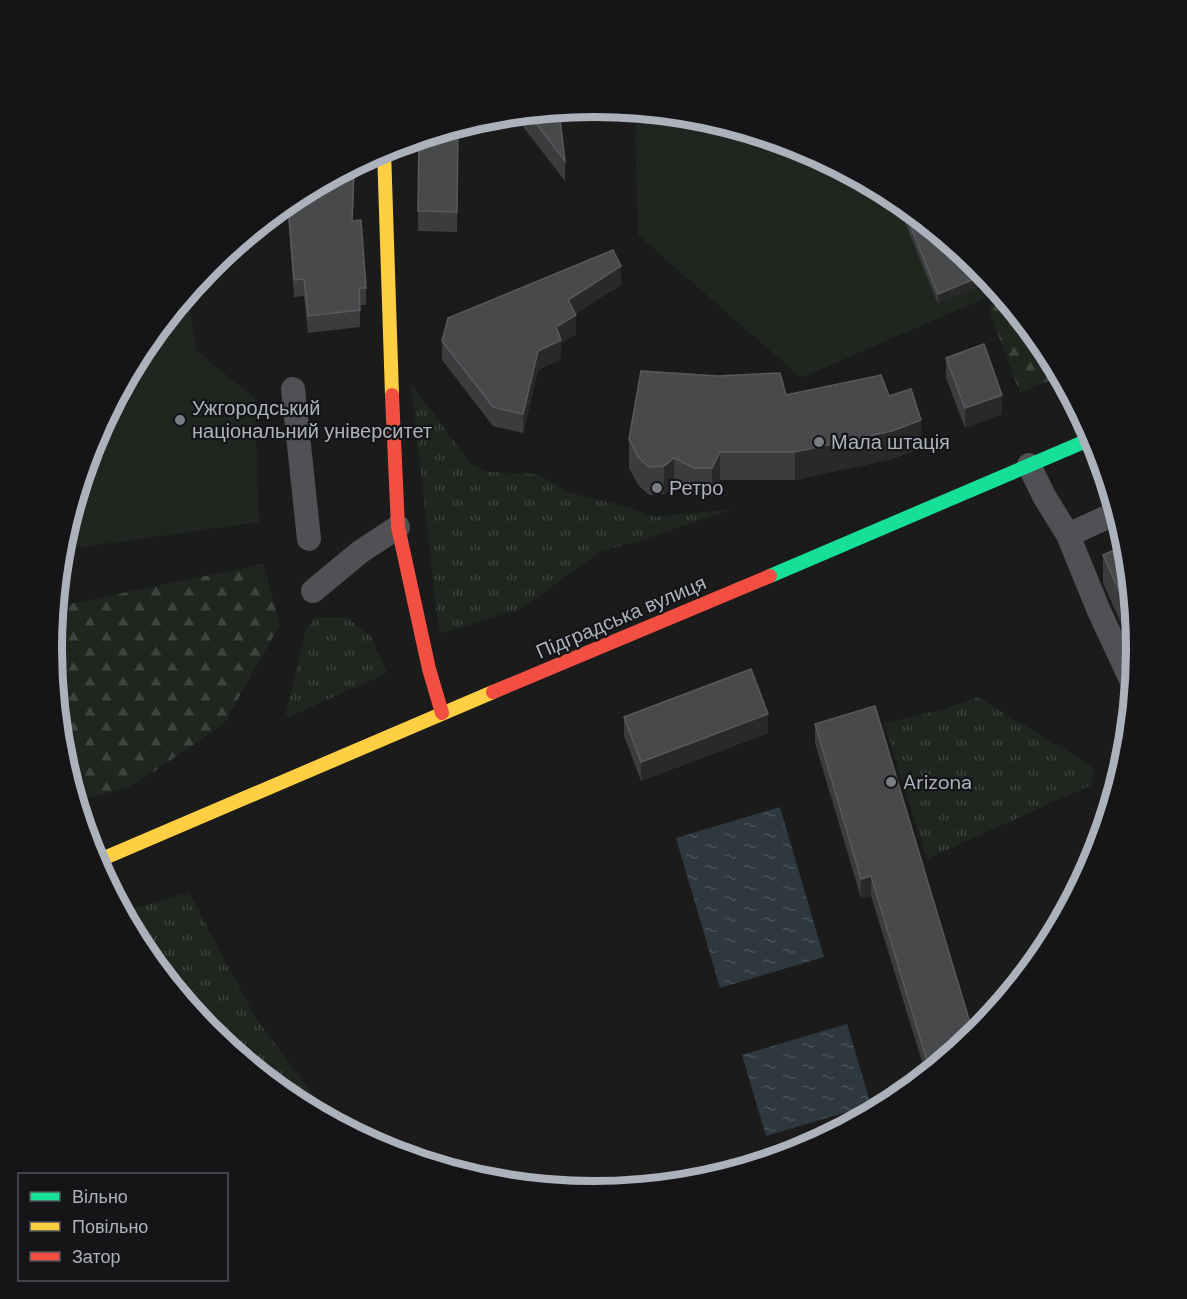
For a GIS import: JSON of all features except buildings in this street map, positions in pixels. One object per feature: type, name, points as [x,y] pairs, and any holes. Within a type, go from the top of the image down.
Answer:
[{"type":"main road","points":[[384,160],[398,527],[429,669],[442,713]]},
{"type":"main road","name":"Підградська вулиця","points":[[104,858],[1083,442]]},
{"type":"lane","points":[[293,389],[309,539]]},
{"type":"lane","points":[[1029,465],[1044,496],[1068,535],[1098,611],[1125,667]]},
{"type":"lane","points":[[1068,535],[1108,517]]},
{"type":"lane","points":[[313,591],[360,552],[398,527]]},
{"type":"green space","points":[[637,120],[697,128],[765,146],[829,172],[889,207],[917,227],[970,273],[990,296],[801,378],[638,235],[635,135]]},
{"type":"green space","points":[[997,303],[1016,326],[1051,380],[1020,393],[988,307]]},
{"type":"green space","name":"Ужгородський національний університет","points":[[189,305],[197,351],[255,398],[259,522],[72,549],[90,478],[116,414],[151,354]]},
{"type":"green space","points":[[411,383],[471,464],[489,472],[537,474],[571,493],[632,508],[654,517],[733,509],[639,541],[601,551],[521,609],[439,634]]},
{"type":"green space","points":[[263,564],[280,624],[224,724],[131,787],[83,799],[66,719],[62,650],[64,605]]},
{"type":"green space","points":[[316,617],[346,617],[371,636],[387,673],[284,719],[306,630]]},
{"type":"green space","points":[[977,697],[1094,767],[1091,785],[927,859],[884,723],[946,709]]},
{"type":"green space","points":[[189,892],[255,1017],[322,1107],[270,1072],[217,1026],[171,973],[130,910]]},
{"type":"water","points":[[780,807],[824,957],[720,988],[676,838]]},
{"type":"water","points":[[847,1024],[871,1103],[766,1136],[742,1055]]},
{"type":"traffic: fast","points":[[770,576],[1083,442]]},
{"type":"traffic: slow","points":[[384,160],[392,395]]},
{"type":"traffic: slow","points":[[104,858],[493,692]]},
{"type":"traffic: jam","points":[[392,395],[398,527],[429,669],[442,713]]},
{"type":"traffic: jam","points":[[493,692],[770,576]]},
{"type":"place","name":"Ужгородський національний університет","points":[[180,420]]},
{"type":"place","name":"Мала штація","points":[[819,442]]},
{"type":"place","name":"Ретро","points":[[657,488]]},
{"type":"place","name":"Arizona","points":[[891,782]]}]
